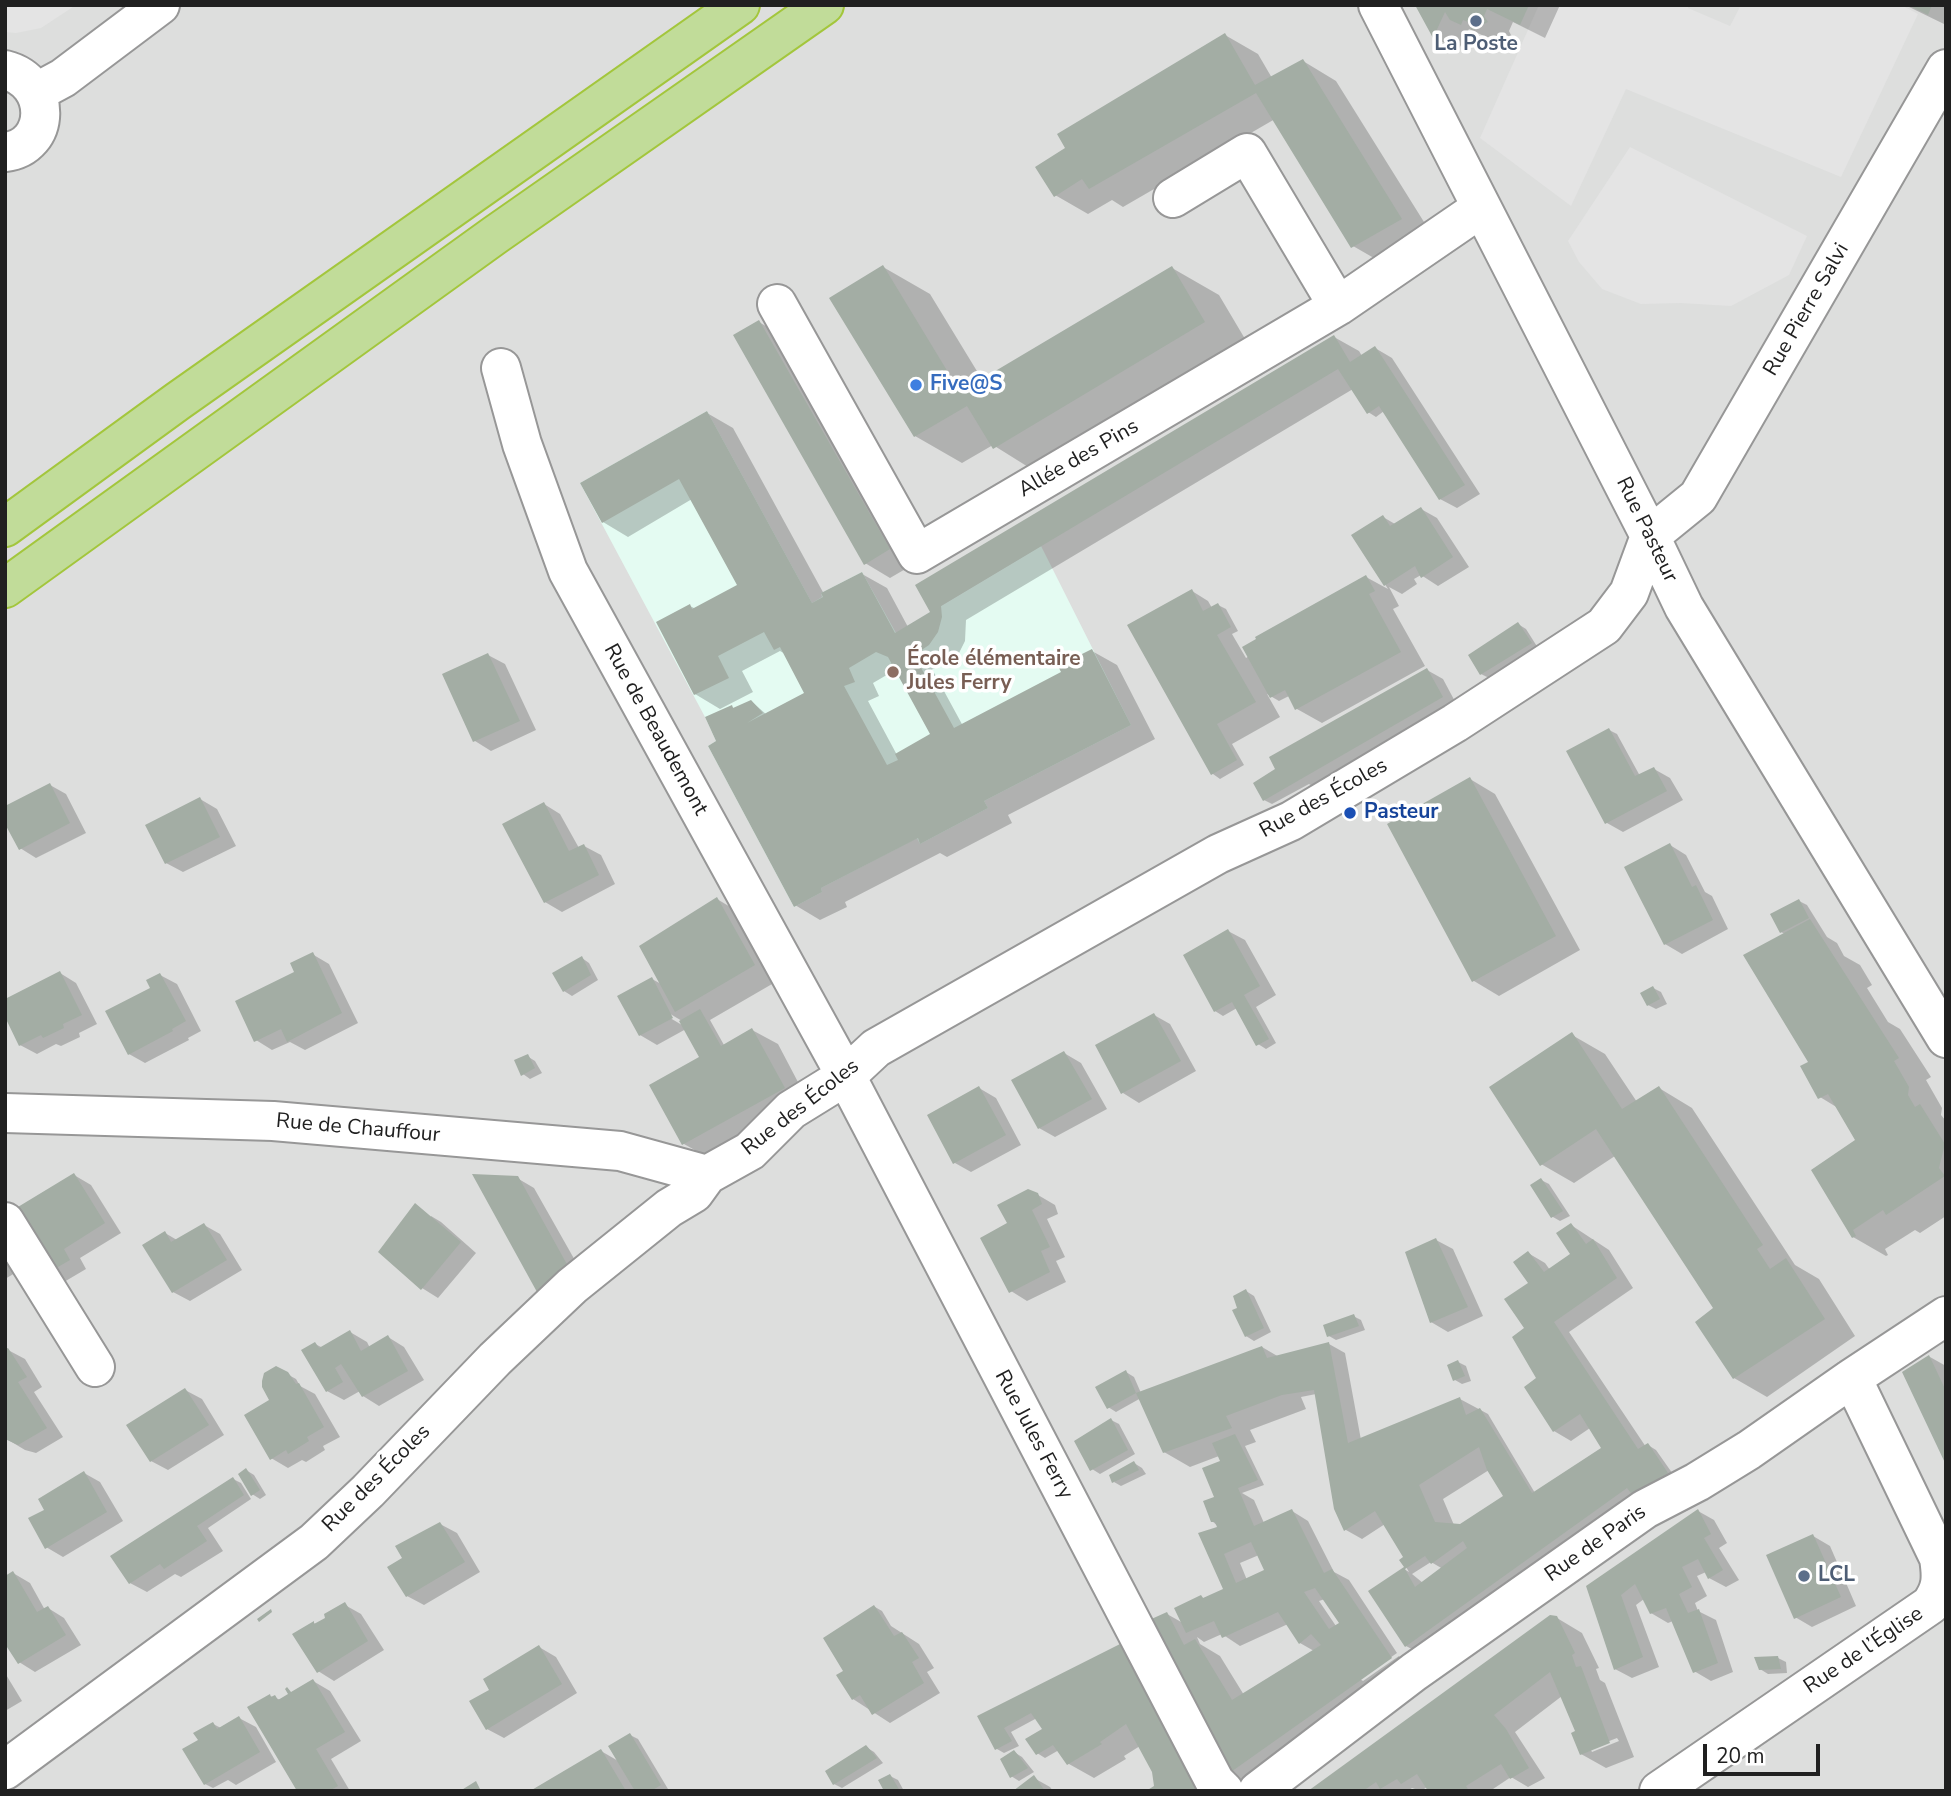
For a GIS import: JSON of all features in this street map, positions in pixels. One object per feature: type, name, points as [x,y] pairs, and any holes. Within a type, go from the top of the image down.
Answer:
[{"type":"highway","points":[[5,527],[178,401],[740,5]]},
{"type":"highway","points":[[5,588],[495,234],[824,5]]},
{"type":"street","points":[[37,92],[63,78],[160,5]]},
{"type":"street","name":"Rue Pasteur","points":[[1378,5],[1684,607],[1946,1038]]},
{"type":"street","name":"Rue Pierre Salvi","points":[[1650,536],[1698,497],[1946,69]]},
{"type":"street","points":[[5,70],[19,74],[37,92],[41,116],[31,138],[22,146],[5,152]]},
{"type":"street","points":[[1173,198],[1247,153],[1338,306]]},
{"type":"street","name":"Allée des Pins","points":[[777,304],[917,554],[1338,306],[1481,208]]},
{"type":"street","name":"Rue de Beaudemont","points":[[501,368],[522,444],[568,571],[846,1076]]},
{"type":"street","name":"Rue des Écoles","points":[[13,1776],[314,1542],[368,1491],[495,1359],[572,1286],[669,1208],[694,1193],[707,1175],[750,1151],[791,1110],[846,1076],[876,1048],[1218,854],[1291,821],[1455,723],[1604,626],[1629,593],[1650,536]]},
{"type":"street","name":"Rue Jules Ferry","points":[[846,1076],[1215,1782],[1224,1791]]},
{"type":"street","name":"Rue de Chauffour","points":[[5,1113],[273,1121],[620,1151],[707,1175]]},
{"type":"street","points":[[5,1222],[95,1367]]},
{"type":"street","name":"Rue de Paris","points":[[1258,1791],[1414,1672],[1645,1509],[1698,1482],[1739,1456],[1946,1316]]},
{"type":"street","name":"Rue de l’Église","points":[[1659,1791],[1930,1605],[1939,1592],[1942,1579],[1939,1558],[1852,1378]]},
{"type":"shaded area","points":[[5,5],[1946,5],[1946,1791],[5,1791]]},
{"type":"shaded area","points":[[5,5],[76,5],[41,28],[16,33],[5,32]]},
{"type":"shaded area","points":[[1539,5],[1688,5],[1688,8],[1730,26],[1741,5],[1901,5],[1918,14],[1841,177],[1626,89],[1571,206],[1480,138]]},
{"type":"shaded area","points":[[1630,147],[1807,236],[1789,275],[1731,306],[1641,304],[1602,289],[1579,262],[1568,241]]},
{"type":"shaded area","name":"École élémentaire Jules Ferry","points":[[707,411],[812,603],[822,597],[821,593],[862,572],[896,633],[1041,546],[1131,725],[984,801],[988,808],[920,844],[917,838],[821,888],[822,892],[794,907],[708,746],[716,741],[705,717],[580,483]]},
{"type":"building","name":"La Poste","points":[[1415,5],[1529,5],[1520,25],[1487,9],[1484,16],[1488,22],[1472,30],[1468,22],[1463,20],[1461,25],[1450,20],[1445,12],[1433,38]]},
{"type":"building","points":[[1908,5],[1932,5],[1928,15]]},
{"type":"building","points":[[1225,33],[1255,85],[1303,59],[1402,219],[1351,248],[1256,93],[1089,189],[1082,179],[1054,197],[1035,167],[1065,148],[1057,134]]},
{"type":"building","points":[[883,265],[960,392],[1172,266],[1205,322],[993,449],[967,406],[914,437],[829,298]]},
{"type":"building","points":[[759,320],[890,549],[864,565],[733,335]]},
{"type":"building","name":"École élémentaire Jules Ferry","points":[[1334,335],[1350,362],[1375,346],[1465,485],[1439,500],[1379,406],[1367,414],[1338,369],[941,606],[942,617],[938,632],[929,645],[914,655],[954,728],[1061,672],[1058,666],[1092,649],[1131,725],[984,801],[988,808],[920,844],[918,838],[821,888],[822,892],[794,907],[708,746],[716,741],[705,717],[751,700],[763,713],[747,723],[804,693],[780,647],[774,650],[764,632],[718,656],[729,678],[694,695],[656,622],[690,604],[692,609],[737,585],[679,479],[602,523],[580,483],[707,411],[812,603],[823,597],[821,593],[862,572],[895,633],[930,612],[915,585]],"holes":[[[876,652],[888,657],[930,734],[895,754],[898,760],[887,765],[844,686],[855,682],[849,668]]]},
{"type":"building","points":[[1421,507],[1453,557],[1421,578],[1415,566],[1384,586],[1351,535],[1383,515],[1390,526]]},
{"type":"building","points":[[1366,575],[1375,591],[1369,594],[1401,652],[1295,710],[1285,690],[1270,698],[1242,647],[1256,639],[1255,637]]},
{"type":"building","points":[[1192,589],[1203,611],[1218,603],[1231,627],[1217,635],[1256,702],[1217,724],[1237,760],[1211,775],[1127,625]]},
{"type":"building","points":[[1518,622],[1532,643],[1480,675],[1468,655]]},
{"type":"building","points":[[488,653],[520,721],[473,742],[442,674]]},
{"type":"building","points":[[1427,668],[1443,697],[1263,801],[1253,783],[1275,769],[1269,757]]},
{"type":"building","points":[[1609,728],[1635,776],[1654,767],[1667,791],[1605,824],[1566,751]]},
{"type":"building","points":[[1470,777],[1556,936],[1472,982],[1387,824]]},
{"type":"building","points":[[50,783],[70,823],[19,850],[5,824],[5,806]]},
{"type":"building","points":[[200,797],[220,837],[165,864],[145,825]]},
{"type":"building","points":[[544,802],[569,851],[584,844],[599,875],[544,903],[502,824]]},
{"type":"building","points":[[1670,843],[1692,887],[1696,885],[1713,920],[1664,945],[1624,867]]},
{"type":"building","points":[[717,897],[755,965],[675,1012],[639,946]]},
{"type":"building","points":[[1799,899],[1809,918],[1780,933],[1770,914]]},
{"type":"building","points":[[1810,919],[1899,1058],[1894,1061],[1909,1087],[1908,1095],[1915,1107],[1920,1104],[1945,1144],[1939,1168],[1945,1176],[1886,1215],[1883,1210],[1853,1230],[1856,1236],[1852,1238],[1811,1170],[1855,1140],[1828,1094],[1818,1099],[1800,1066],[1808,1062],[1743,955]]},
{"type":"building","points":[[1228,929],[1260,986],[1244,995],[1269,1039],[1256,1046],[1232,1002],[1214,1012],[1183,955]]},
{"type":"building","points":[[313,952],[342,1013],[287,1042],[281,1029],[254,1042],[235,1001],[294,972],[290,963]]},
{"type":"building","points":[[582,956],[591,975],[563,992],[552,973]]},
{"type":"building","points":[[60,971],[82,1015],[63,1024],[64,1028],[19,1046],[5,1017],[5,999]]},
{"type":"building","points":[[160,973],[186,1021],[128,1055],[105,1011],[150,988],[146,980]]},
{"type":"building","points":[[652,977],[673,1018],[639,1036],[617,996]]},
{"type":"building","points":[[1653,986],[1660,999],[1647,1006],[1640,993]]},
{"type":"building","points":[[700,1009],[721,1046],[752,1028],[785,1088],[682,1145],[649,1085],[699,1057],[679,1021]]},
{"type":"building","points":[[1154,1013],[1181,1061],[1121,1094],[1095,1045]]},
{"type":"building","points":[[1572,1032],[1622,1109],[1659,1086],[1763,1245],[1757,1249],[1770,1269],[1786,1258],[1825,1319],[1733,1379],[1695,1322],[1713,1308],[1596,1129],[1540,1166],[1489,1087]]},
{"type":"building","points":[[1064,1051],[1092,1099],[1038,1129],[1011,1080]]},
{"type":"building","points":[[528,1054],[535,1068],[521,1076],[514,1060]]},
{"type":"building","points":[[979,1086],[1006,1135],[953,1164],[927,1115]]},
{"type":"building","points":[[74,1173],[105,1223],[64,1249],[70,1260],[46,1274],[8,1213]]},
{"type":"building","points":[[472,1174],[518,1176],[569,1268],[537,1292]]},
{"type":"building","points":[[1541,1178],[1563,1211],[1551,1218],[1530,1185]]},
{"type":"building","points":[[1028,1189],[1038,1193],[1042,1204],[1032,1210],[1050,1247],[1041,1251],[1050,1272],[1009,1293],[980,1238],[1007,1223],[997,1205]]},
{"type":"building","points":[[415,1203],[461,1242],[421,1290],[378,1252]]},
{"type":"building","points":[[204,1223],[227,1260],[172,1293],[142,1245],[165,1231],[171,1242]]},
{"type":"building","points":[[1571,1223],[1586,1244],[1593,1239],[1617,1278],[1554,1322],[1638,1449],[1648,1443],[1668,1473],[1634,1497],[1627,1488],[1405,1647],[1368,1591],[1404,1567],[1399,1560],[1403,1557],[1375,1511],[1344,1531],[1334,1509],[1314,1390],[1282,1395],[1226,1416],[1232,1428],[1163,1453],[1136,1393],[1262,1346],[1267,1358],[1329,1342],[1348,1443],[1460,1397],[1466,1415],[1480,1408],[1532,1493],[1601,1448],[1580,1414],[1553,1432],[1524,1387],[1536,1378],[1512,1337],[1524,1328],[1504,1299],[1528,1283],[1513,1262],[1528,1251],[1544,1272],[1570,1254],[1556,1233]],"holes":[[[1479,1447],[1487,1470],[1503,1496],[1460,1524],[1435,1522],[1419,1485]],[[1463,1541],[1467,1548],[1415,1587],[1405,1569],[1425,1556],[1431,1564]]]},
{"type":"building","points":[[1436,1238],[1468,1307],[1430,1323],[1405,1252]]},
{"type":"building","points":[[1246,1289],[1264,1328],[1245,1337],[1232,1310],[1237,1308],[1233,1296]]},
{"type":"building","points":[[1354,1314],[1359,1326],[1327,1337],[1323,1325]]},
{"type":"building","points":[[350,1330],[361,1351],[388,1335],[408,1371],[362,1397],[341,1364],[335,1368],[343,1382],[326,1392],[301,1350],[315,1342],[319,1348]]},
{"type":"building","points":[[8,1348],[27,1377],[18,1382],[47,1428],[18,1445],[5,1439],[5,1349]]},
{"type":"building","points":[[1929,1355],[1946,1391],[1946,1465],[1902,1372]]},
{"type":"building","points":[[1458,1360],[1465,1376],[1453,1381],[1447,1365]]},
{"type":"building","points":[[276,1366],[288,1372],[296,1384],[299,1383],[324,1427],[307,1437],[309,1441],[288,1454],[286,1450],[270,1460],[244,1415],[269,1400],[262,1381],[264,1373]]},
{"type":"building","points":[[1126,1370],[1136,1393],[1107,1409],[1095,1387]]},
{"type":"building","points":[[185,1388],[209,1425],[150,1462],[126,1425]]},
{"type":"building","points":[[1111,1418],[1128,1450],[1090,1471],[1074,1441]]},
{"type":"building","points":[[1235,1434],[1258,1480],[1238,1488],[1254,1526],[1292,1509],[1324,1573],[1332,1569],[1392,1658],[1228,1774],[1147,1621],[1167,1612],[1184,1645],[1195,1639],[1232,1700],[1321,1645],[1311,1634],[1299,1644],[1278,1612],[1222,1638],[1214,1621],[1186,1633],[1174,1608],[1201,1595],[1203,1598],[1223,1589],[1198,1533],[1217,1527],[1215,1522],[1211,1522],[1203,1501],[1214,1497],[1202,1468],[1220,1461],[1212,1443]],"holes":[[[1251,1542],[1264,1570],[1236,1583],[1224,1554]],[[1315,1588],[1339,1623],[1329,1629],[1304,1592]]]},
{"type":"building","points":[[1134,1461],[1139,1470],[1112,1483],[1109,1475]]},
{"type":"building","points":[[246,1468],[260,1490],[251,1496],[238,1474]]},
{"type":"building","points":[[84,1471],[107,1512],[45,1549],[28,1518],[44,1510],[38,1499]]},
{"type":"building","points":[[233,1477],[244,1495],[197,1526],[207,1541],[164,1569],[160,1564],[129,1584],[110,1556]]},
{"type":"building","points":[[1698,1509],[1711,1534],[1704,1538],[1723,1570],[1708,1579],[1698,1559],[1682,1567],[1692,1587],[1679,1594],[1688,1613],[1699,1609],[1718,1663],[1693,1673],[1666,1608],[1650,1614],[1635,1584],[1621,1595],[1643,1657],[1614,1670],[1586,1586]]},
{"type":"building","points":[[440,1522],[465,1562],[406,1597],[387,1567],[402,1558],[395,1546]]},
{"type":"building","name":"LCL","points":[[1813,1534],[1841,1597],[1794,1619],[1766,1555]]},
{"type":"building","points":[[13,1571],[37,1612],[48,1606],[66,1635],[18,1664],[5,1644],[5,1576]]},
{"type":"building","points":[[345,1602],[368,1641],[317,1673],[292,1634],[325,1618],[324,1614]]},
{"type":"building","points":[[874,1605],[894,1636],[902,1632],[919,1658],[912,1662],[924,1683],[872,1715],[860,1695],[852,1700],[836,1675],[843,1671],[823,1638]]},
{"type":"building","points":[[271,1609],[272,1612],[259,1622],[257,1619]]},
{"type":"building","points":[[1550,1615],[1557,1616],[1575,1653],[1572,1655],[1576,1667],[1581,1666],[1610,1743],[1580,1755],[1571,1733],[1575,1731],[1550,1672],[1494,1715],[1506,1729],[1529,1768],[1510,1779],[1501,1764],[1466,1786],[1469,1791],[1428,1791],[1417,1774],[1401,1784],[1397,1779],[1380,1789],[1376,1782],[1363,1791],[1308,1791]]},
{"type":"building","points":[[1126,1641],[1206,1791],[1146,1791],[1154,1786],[1152,1772],[1126,1724],[1100,1742],[1102,1744],[1067,1765],[1053,1745],[1036,1755],[1025,1739],[1042,1729],[1031,1713],[1004,1728],[1012,1741],[995,1750],[977,1716]]},
{"type":"building","points":[[539,1645],[562,1684],[486,1730],[469,1701],[489,1690],[483,1679]]},
{"type":"building","points":[[1778,1656],[1781,1669],[1759,1670],[1754,1657]]},
{"type":"building","points":[[313,1679],[345,1732],[316,1749],[338,1786],[329,1791],[297,1791],[247,1707],[270,1694],[271,1697],[275,1695],[278,1700],[288,1694],[285,1689],[287,1687],[291,1692]]},
{"type":"building","points":[[239,1716],[260,1752],[204,1785],[182,1749],[198,1740],[193,1733],[213,1722],[217,1729]]},
{"type":"building","points":[[630,1733],[661,1785],[651,1791],[635,1791],[608,1746]]},
{"type":"building","points":[[866,1745],[877,1758],[833,1785],[825,1771]]},
{"type":"building","points":[[601,1749],[626,1791],[530,1791]]},
{"type":"building","points":[[1014,1750],[1028,1768],[1010,1778],[1000,1759]]},
{"type":"building","points":[[890,1774],[900,1791],[884,1791],[878,1780]]},
{"type":"building","points":[[1034,1775],[1045,1791],[1013,1791]]},
{"type":"building","points":[[476,1781],[481,1791],[460,1791]]},
{"type":"place","name":"La Poste","points":[[1476,21]]},
{"type":"place","name":"Five@S","points":[[916,385]]},
{"type":"place","name":"École élémentaire Jules Ferry","points":[[893,672]]},
{"type":"place","name":"Pasteur","points":[[1350,813]]},
{"type":"place","name":"LCL","points":[[1804,1576]]}]
